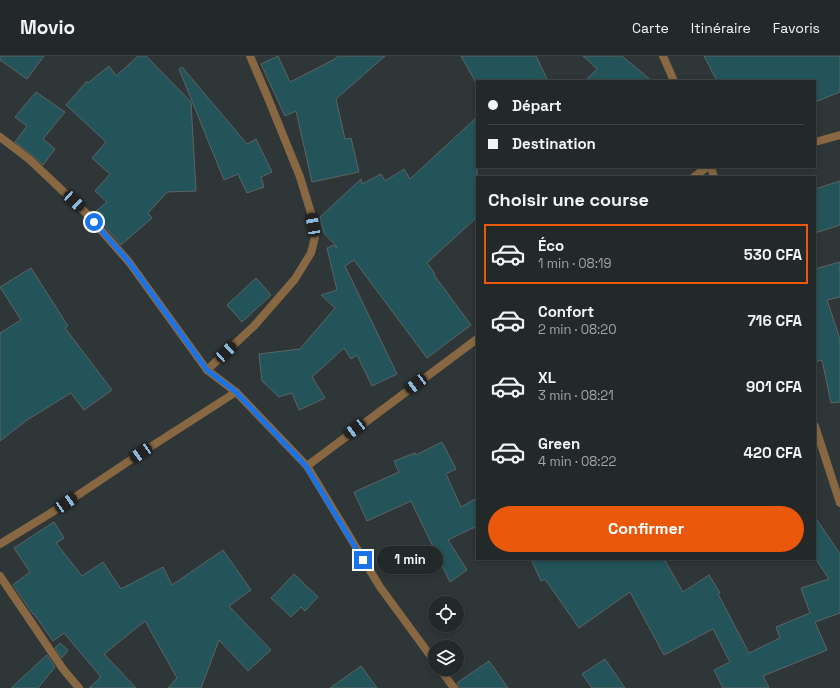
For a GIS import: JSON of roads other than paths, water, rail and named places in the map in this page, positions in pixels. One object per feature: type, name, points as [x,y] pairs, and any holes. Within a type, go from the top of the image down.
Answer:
[{"type":"street","points":[[207,370],[254,326],[295,279],[311,253],[315,237],[311,213],[300,177],[250,56]]},
{"type":"street","points":[[663,56],[674,80]]},
{"type":"street","points":[[816,142],[840,135]]},
{"type":"street","points":[[0,137],[28,159],[85,212],[129,262],[207,370],[236,392],[306,466],[380,587],[428,652]]},
{"type":"street","points":[[695,176],[706,168]]},
{"type":"street","points":[[306,466],[476,340]]},
{"type":"street","points":[[0,544],[54,511],[236,392]]},
{"type":"street","points":[[816,429],[840,503]]},
{"type":"street","points":[[0,576],[64,669],[79,688]]},
{"type":"street","points":[[445,676],[454,688]]}]
